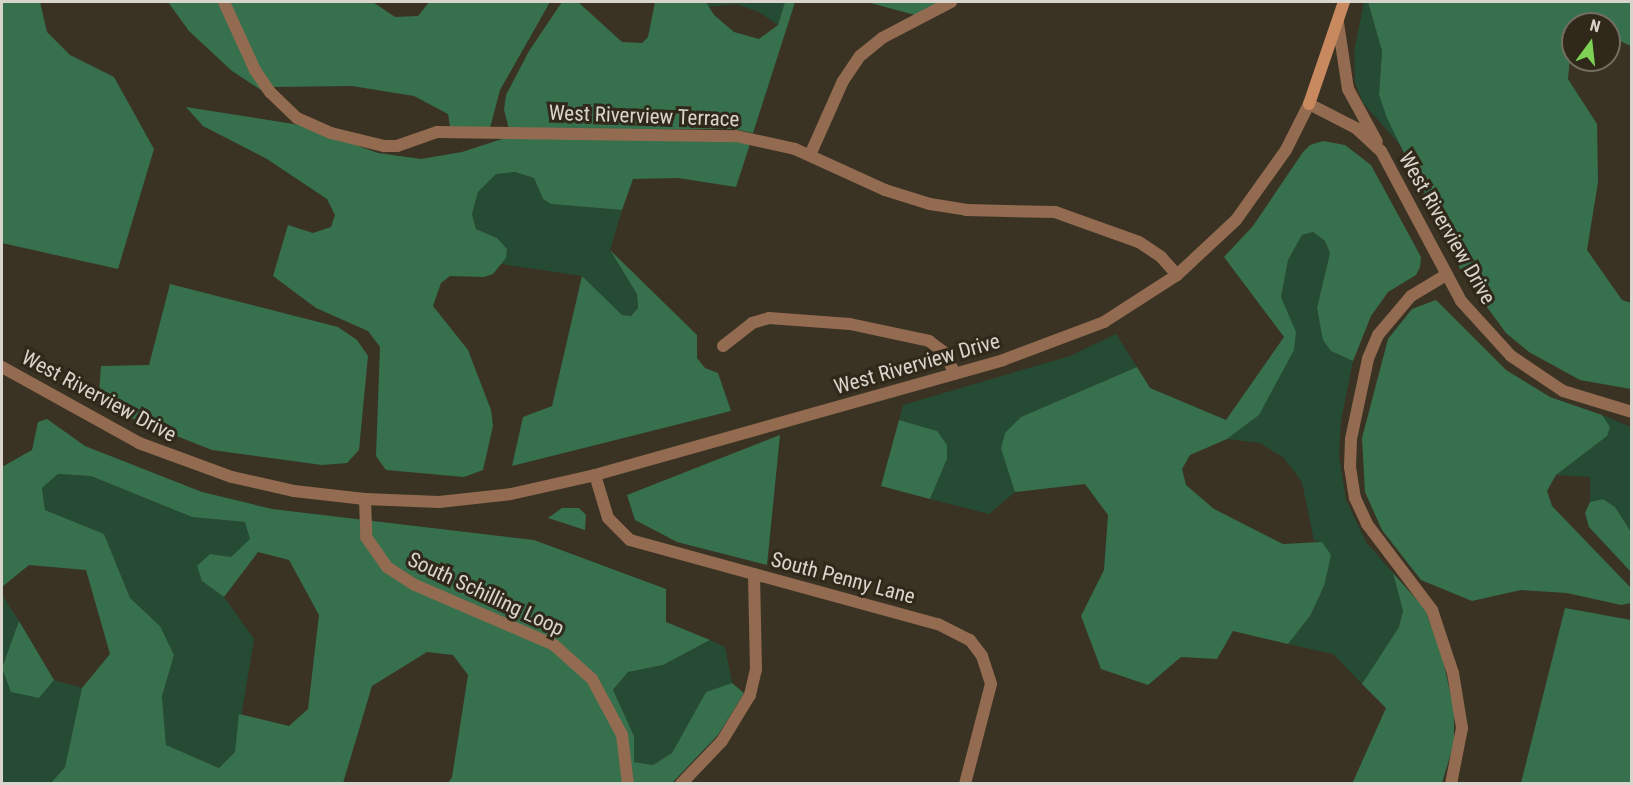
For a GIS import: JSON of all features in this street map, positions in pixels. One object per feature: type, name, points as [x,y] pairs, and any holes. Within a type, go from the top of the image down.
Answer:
[{"type":"main road","points":[[1310,104],[1344,2]]},
{"type":"street","name":"West Riverview Terrace","points":[[224,2],[255,70],[270,92],[297,118],[331,133],[384,146],[397,146],[437,132],[708,134],[766,141],[810,155],[885,190],[930,204],[966,210],[1055,212],[1094,224],[1139,242],[1161,257],[1177,275]]},
{"type":"street","points":[[810,155],[843,81],[860,56],[882,38],[951,2]]},
{"type":"street","points":[[1338,23],[1348,88],[1393,169]]},
{"type":"street","name":"West Riverview Drive","points":[[2,368],[80,413],[188,464],[294,491],[365,499],[439,501],[497,496],[594,475],[955,374],[1064,341],[1104,322],[1177,275],[1236,220],[1286,150],[1310,104],[1369,139],[1393,169],[1461,301],[1511,356],[1563,391],[1632,412]]},
{"type":"street","points":[[1446,275],[1411,296],[1378,335],[1368,359],[1351,439],[1350,467],[1355,498],[1367,524],[1432,610],[1453,673],[1462,728],[1451,783]]},
{"type":"street","points":[[723,346],[752,323],[769,318],[850,324],[929,341],[945,353],[955,374]]},
{"type":"street","name":"South Penny Lane","points":[[594,475],[608,518],[630,540],[938,624],[964,635],[977,646],[991,684],[965,783]]},
{"type":"street","name":"South Schilling Loop","points":[[365,499],[366,537],[387,567],[415,585],[554,645],[592,679],[622,735],[628,783]]},
{"type":"street","points":[[681,783],[722,741],[750,695],[756,670],[754,574]]},
{"type":"green space","points":[[2,2],[40,2],[47,32],[70,55],[114,77],[154,149],[118,269],[2,243]]},
{"type":"green space","points":[[168,2],[219,2],[264,92],[232,71],[189,31]]},
{"type":"green space","points":[[228,2],[373,2],[395,17],[418,16],[429,2],[550,2],[500,90],[490,128],[450,127],[448,114],[414,96],[352,86],[273,87],[259,69]]},
{"type":"green space","points":[[562,2],[578,2],[622,42],[642,43],[648,37],[655,2],[706,2],[714,15],[734,32],[759,39],[778,25],[785,2],[795,2],[753,133],[734,129],[509,129],[504,110],[506,95],[529,51]]},
{"type":"green space","points":[[706,2],[785,2],[778,25],[759,12],[736,4],[709,7]]},
{"type":"green space","points":[[867,2],[941,2],[915,15]]},
{"type":"green space","points":[[1364,2],[1368,2],[1382,51],[1379,95],[1403,148],[1363,103],[1355,82],[1354,52]]},
{"type":"green space","points":[[1368,2],[1631,2],[1631,46],[1621,41],[1621,12],[1561,12],[1561,72],[1569,72],[1568,79],[1597,124],[1598,182],[1587,250],[1622,300],[1631,303],[1631,389],[1580,380],[1529,352],[1506,333],[1462,273],[1387,118],[1379,95],[1382,51]]},
{"type":"green space","points":[[186,107],[300,125],[378,153],[421,159],[462,152],[505,138],[731,140],[750,144],[736,187],[678,178],[633,179],[622,210],[551,204],[543,199],[534,178],[515,172],[496,174],[478,192],[472,214],[476,229],[497,238],[507,249],[506,258],[493,274],[484,277],[450,276],[441,283],[433,306],[468,350],[491,410],[493,426],[483,470],[464,477],[386,470],[376,456],[380,347],[368,331],[316,308],[273,276],[288,225],[313,233],[331,227],[335,215],[327,199],[267,159],[203,126]]},
{"type":"green space","points":[[1323,141],[1345,145],[1371,165],[1421,257],[1420,267],[1416,275],[1388,292],[1371,316],[1353,361],[1331,351],[1323,340],[1317,308],[1330,253],[1325,241],[1313,232],[1302,235],[1288,260],[1281,297],[1296,332],[1294,350],[1259,415],[1227,439],[1190,455],[1182,469],[1186,485],[1214,509],[1283,544],[1322,542],[1331,555],[1324,586],[1310,616],[1288,644],[1233,631],[1217,659],[1181,657],[1148,685],[1101,669],[1081,616],[1104,570],[1108,515],[1085,484],[1015,492],[1001,449],[1005,433],[1021,417],[1137,367],[1150,388],[1226,420],[1284,337],[1224,257],[1253,226],[1303,152],[1310,145]]},
{"type":"green space","points":[[515,172],[534,178],[543,199],[551,204],[622,210],[610,250],[637,294],[638,308],[631,316],[622,315],[582,276],[501,264],[506,258],[497,238],[476,229],[472,214],[478,192],[496,174]]},
{"type":"green space","points":[[1313,232],[1325,241],[1330,253],[1317,308],[1331,351],[1353,361],[1341,420],[1339,456],[1346,500],[1366,542],[1393,573],[1403,611],[1399,627],[1362,684],[1333,654],[1288,644],[1310,616],[1324,586],[1322,542],[1314,541],[1302,482],[1284,458],[1260,443],[1227,439],[1259,415],[1295,332],[1281,297],[1288,260],[1302,235]]},
{"type":"green space","points":[[610,250],[697,335],[697,358],[705,368],[718,373],[731,411],[512,466],[523,417],[552,406],[582,276],[622,315],[631,316],[638,308],[637,294]]},
{"type":"green space","points":[[170,284],[338,327],[357,340],[368,356],[359,450],[347,463],[322,465],[212,450],[98,405],[101,366],[149,365]]},
{"type":"green space","points":[[1436,300],[1506,370],[1550,397],[1602,415],[1610,427],[1607,436],[1556,475],[1547,491],[1552,506],[1631,588],[1631,603],[1621,605],[1567,593],[1521,590],[1472,601],[1421,580],[1382,530],[1365,492],[1362,438],[1388,339],[1412,309]]},
{"type":"green space","points":[[1116,334],[1137,367],[1021,417],[1001,449],[1015,492],[989,514],[930,499],[947,459],[937,431],[899,420],[903,405],[1070,356]]},
{"type":"green space","points":[[1602,415],[1631,427],[1631,532],[1615,507],[1603,499],[1590,502],[1590,477],[1556,475],[1607,436],[1609,427]]},
{"type":"green space","points":[[47,419],[85,446],[202,492],[272,509],[534,540],[666,589],[666,622],[710,640],[663,665],[628,672],[613,690],[634,736],[634,762],[653,765],[672,753],[706,692],[732,683],[744,693],[718,735],[672,783],[448,783],[452,777],[468,675],[453,655],[427,652],[372,686],[343,783],[51,783],[65,767],[82,688],[110,654],[86,570],[29,565],[2,587],[2,467],[32,450],[38,422]],"holes":[[[58,474],[91,476],[192,517],[245,522],[250,539],[231,557],[210,554],[197,566],[202,581],[224,597],[258,552],[289,560],[319,615],[308,709],[289,726],[239,714],[235,752],[219,768],[166,745],[162,696],[174,655],[160,626],[130,598],[104,534],[45,510],[42,488]]]},
{"type":"green space","points":[[899,420],[937,431],[947,445],[947,459],[930,499],[881,486]]},
{"type":"green space","points":[[780,435],[767,565],[677,542],[635,520],[627,495]]},
{"type":"green space","points":[[58,474],[91,476],[192,517],[245,522],[251,539],[231,557],[210,554],[202,581],[224,597],[254,639],[235,752],[219,768],[166,745],[162,696],[174,655],[160,626],[130,598],[104,534],[45,510],[42,488]]},
{"type":"green space","points":[[1603,499],[1615,507],[1631,532],[1631,572],[1589,527],[1585,513],[1590,502]]},
{"type":"green space","points":[[562,508],[579,508],[586,515],[585,530],[548,518]]},
{"type":"green space","points":[[1393,573],[1425,609],[1443,660],[1454,710],[1454,743],[1442,783],[1352,784],[1386,708],[1362,684],[1399,627],[1403,611]]},
{"type":"green space","points":[[2,595],[19,621],[2,668]]},
{"type":"green space","points":[[1565,608],[1631,620],[1631,783],[1521,783]]},
{"type":"green space","points":[[19,621],[54,680],[39,698],[11,692],[2,668]]},
{"type":"green space","points":[[710,640],[725,647],[732,683],[706,692],[672,753],[653,765],[634,762],[634,736],[613,691],[628,672],[663,665]]},
{"type":"green space","points":[[2,668],[39,698],[54,680],[82,688],[65,767],[51,783],[2,783]]}]
